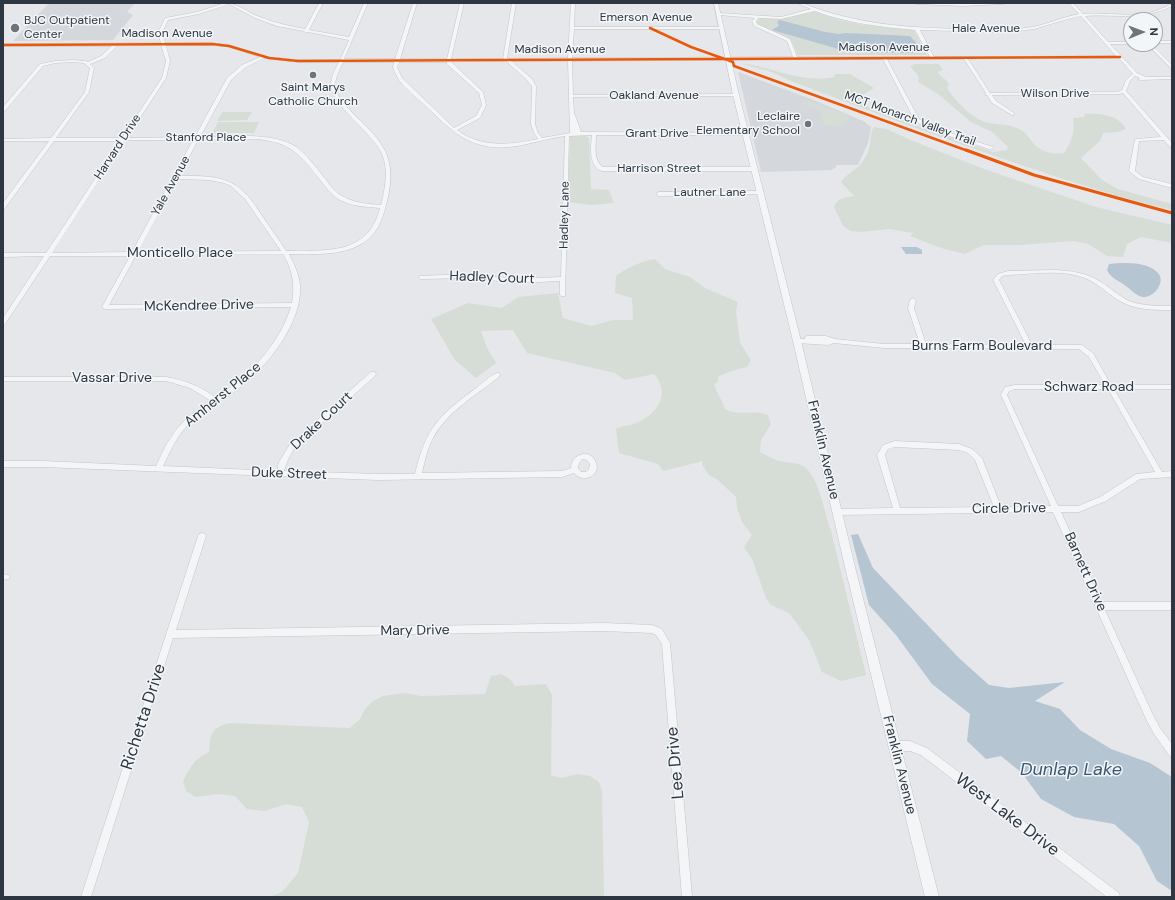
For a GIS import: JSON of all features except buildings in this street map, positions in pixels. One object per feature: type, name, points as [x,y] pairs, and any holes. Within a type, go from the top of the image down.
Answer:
[{"type":"street","points":[[229,3],[267,22],[306,32],[351,39]]},
{"type":"street","name":"Harvard Drive","points":[[3,323],[124,139],[166,72],[168,61],[160,33],[166,19],[198,13],[229,3]]},
{"type":"street","points":[[306,32],[321,3]]},
{"type":"street","points":[[366,3],[336,71],[333,85],[337,96],[379,144],[388,161],[389,177],[383,207]]},
{"type":"street","points":[[396,61],[415,3]]},
{"type":"street","points":[[455,129],[478,117],[484,108],[484,101],[481,93],[453,69],[449,60],[462,3]]},
{"type":"street","points":[[514,3],[506,57],[507,60],[534,86],[533,124],[536,133],[541,140]]},
{"type":"street","points":[[573,3],[570,60],[571,96],[572,115],[579,134]]},
{"type":"street","name":"Franklin Avenue","points":[[716,3],[736,95],[932,897]]},
{"type":"street","name":"Hale Avenue","points":[[799,3],[814,10],[856,23],[917,29],[1025,29],[1082,14],[1142,16],[1172,5]]},
{"type":"street","points":[[916,3],[964,5],[1003,3]]},
{"type":"street","points":[[1071,3],[1135,74],[1144,78]]},
{"type":"street","points":[[719,14],[758,17],[787,17],[814,10]]},
{"type":"street","points":[[758,17],[754,21],[757,27],[789,40],[794,58]]},
{"type":"street","name":"Emerson Avenue","points":[[571,28],[722,28]]},
{"type":"street","points":[[917,29],[933,58]]},
{"type":"street","points":[[1107,43],[1123,42]]},
{"type":"street","points":[[3,110],[42,65],[59,61],[88,64],[103,57],[116,44]]},
{"type":"street","name":"Madison Avenue","points":[[3,45],[221,44],[262,57],[293,61],[1120,57]]},
{"type":"street","points":[[1157,52],[1172,68]]},
{"type":"street","name":"Yale Avenue","points":[[105,308],[229,79],[244,66],[262,57]]},
{"type":"street","points":[[884,58],[917,120],[930,128],[991,148]]},
{"type":"street","points":[[965,58],[987,94],[994,102],[1012,114]]},
{"type":"street","name":"Grant Drive","points":[[396,61],[395,67],[400,78],[455,129],[468,138],[490,144],[515,145],[570,134],[746,134]]},
{"type":"street","points":[[3,207],[85,95],[93,70],[88,64]]},
{"type":"street","points":[[1135,74],[1128,80],[1124,92],[1172,146]]},
{"type":"street","points":[[1128,80],[1144,78],[1172,78]]},
{"type":"street","name":"Wilson Drive","points":[[987,94],[1124,92]]},
{"type":"street","name":"Oakland Avenue","points":[[571,96],[736,95]]},
{"type":"street","name":"Hadley Lane","points":[[563,295],[572,115]]},
{"type":"street","name":"Harrison Street","points":[[594,134],[595,163],[597,167],[602,169],[755,169]]},
{"type":"street","name":"Stanford Place","points":[[3,140],[257,138],[287,144],[299,151],[336,195],[355,204],[383,207]]},
{"type":"street","points":[[1166,138],[1138,140],[1132,171],[1141,178],[1172,186]]},
{"type":"street","name":"Amherst Place","points":[[158,469],[178,432],[250,376],[268,357],[284,333],[294,305],[296,282],[294,270],[284,253],[238,189],[225,182],[213,179],[175,178]]},
{"type":"street","name":"Lautner Lane","points":[[659,194],[761,193]]},
{"type":"street","name":"Monticello Place","points":[[3,255],[284,253],[332,251],[355,245],[366,239],[374,231],[383,207]]},
{"type":"street","points":[[1029,345],[996,280],[1000,275],[1008,273],[1078,274],[1094,280],[1121,299],[1136,305],[1147,308],[1172,308]]},
{"type":"street","name":"Hadley Court","points":[[421,277],[470,276],[517,281],[563,279]]},
{"type":"street","points":[[914,300],[910,308],[924,346]]},
{"type":"street","name":"McKendree Drive","points":[[105,308],[294,305]]},
{"type":"street","name":"Burns Farm Boulevard","points":[[797,341],[828,343],[834,341],[884,346],[1074,346],[1085,349],[1091,355],[1110,386]]},
{"type":"street","name":"Drake Court","points":[[280,474],[283,462],[292,446],[373,374]]},
{"type":"street","points":[[418,476],[424,447],[439,421],[455,405],[497,375]]},
{"type":"street","name":"Vassar Drive","points":[[3,379],[159,378],[190,385],[206,393],[216,401]]},
{"type":"street","points":[[1110,386],[1160,474]]},
{"type":"street","name":"Schwarz Road","points":[[1007,389],[1015,387],[1172,387]]},
{"type":"street","name":"Barnett Drive","points":[[1007,389],[1004,395],[1149,716],[1157,731],[1172,752]]},
{"type":"street","points":[[896,511],[881,455],[885,448],[895,444],[959,447],[970,451],[981,463],[1000,510]]},
{"type":"street","name":"Duke Street","points":[[3,464],[43,464],[378,477],[562,474],[574,470]]},
{"type":"street","name":"Circle Drive","points":[[837,512],[1079,509],[1103,499],[1135,478],[1147,475],[1172,474]]},
{"type":"street","name":"Richetta Drive","points":[[86,897],[202,536]]},
{"type":"street","points":[[1100,606],[1172,606]]},
{"type":"street","name":"Mary Drive","points":[[170,634],[604,627],[647,627],[659,632]]},
{"type":"street","name":"Lee Drive","points":[[659,632],[666,643],[687,897]]},
{"type":"street","name":"West Lake Drive","points":[[894,746],[910,746],[924,750],[1115,897]]},
{"type":"shaded area","points":[[49,3],[135,3],[127,12],[133,15],[113,40],[13,41]]},
{"type":"shaded area","points":[[814,11],[851,22],[914,30],[927,55],[797,55],[795,47],[791,41],[763,29],[756,22],[760,18],[788,18]]},
{"type":"shaded area","points":[[739,63],[809,78],[821,79],[834,77],[835,74],[850,74],[874,88],[863,95],[866,105],[873,110],[993,152],[1007,150],[1008,147],[992,132],[971,122],[938,94],[918,82],[919,77],[910,66],[915,64],[939,64],[943,70],[938,72],[948,83],[949,85],[947,88],[955,99],[971,114],[978,119],[993,124],[1017,128],[1025,133],[1035,145],[1049,152],[1057,154],[1064,153],[1072,137],[1074,128],[1073,118],[1084,117],[1085,114],[1096,114],[1114,118],[1123,124],[1126,129],[1117,132],[1103,133],[1100,141],[1081,158],[1102,180],[1118,189],[1172,204],[1172,210],[1114,195],[1018,164],[788,80],[772,72]]},
{"type":"shaded area","name":"Leclaire Elementary School","points":[[738,72],[811,99],[863,121],[871,127],[868,143],[858,165],[837,165],[831,170],[761,172]]},
{"type":"shaded area","points":[[809,101],[846,115],[849,118],[836,128],[824,124],[820,118],[823,113],[820,110],[800,103]]},
{"type":"shaded area","points":[[222,112],[252,112],[247,120],[217,121]]},
{"type":"shaded area","points":[[218,122],[259,122],[254,133],[212,133]]},
{"type":"shaded area","points":[[874,127],[887,129],[908,139],[984,169],[1096,207],[1172,225],[1172,243],[1141,237],[1127,244],[1123,257],[1107,256],[1088,244],[1073,241],[1020,245],[984,245],[965,254],[941,248],[910,236],[913,233],[889,229],[861,232],[851,231],[843,226],[834,207],[839,200],[854,196],[841,182],[864,160],[869,151],[872,130]]},
{"type":"shaded area","points":[[570,136],[585,136],[589,138],[591,189],[609,190],[614,203],[591,205],[568,202]]},
{"type":"shaded area","points":[[655,259],[665,269],[690,277],[705,288],[738,302],[736,311],[740,343],[751,360],[747,367],[718,377],[718,381],[714,385],[725,409],[741,413],[763,413],[768,415],[771,424],[761,440],[760,452],[779,461],[801,465],[807,469],[817,485],[831,531],[866,675],[841,681],[822,672],[809,640],[789,613],[771,605],[766,598],[752,559],[744,547],[752,535],[742,522],[737,508],[736,497],[718,480],[710,476],[702,465],[703,461],[663,471],[658,464],[619,453],[616,429],[639,422],[653,412],[658,405],[662,390],[654,374],[625,380],[615,373],[527,353],[513,330],[481,331],[488,350],[496,363],[476,378],[455,360],[431,319],[468,303],[502,308],[518,297],[558,293],[563,318],[591,326],[613,320],[633,320],[632,298],[615,293],[616,276],[635,265]]},
{"type":"shaded area","points":[[501,674],[510,679],[515,686],[546,684],[552,695],[551,775],[561,778],[578,774],[590,776],[599,782],[602,791],[604,897],[270,897],[282,892],[298,873],[309,822],[302,807],[286,804],[264,811],[247,809],[235,796],[218,794],[195,797],[186,791],[183,781],[188,771],[196,761],[209,752],[210,740],[213,732],[224,725],[231,723],[350,728],[360,719],[365,709],[373,701],[383,696],[405,693],[421,696],[485,694],[491,676]]},
{"type":"water","points":[[780,20],[825,32],[839,34],[847,33],[910,36],[918,45],[920,50],[913,53],[849,52],[772,30],[779,26],[777,22]]},
{"type":"water","points":[[901,247],[917,247],[922,250],[922,254],[906,254]]},
{"type":"water","points":[[1109,264],[1140,264],[1150,267],[1158,273],[1160,277],[1161,281],[1158,289],[1147,297],[1135,294],[1112,276],[1107,270]]},
{"type":"water","name":"Dunlap Lake","points":[[858,534],[873,568],[959,658],[989,685],[1009,688],[1065,682],[1035,701],[1060,709],[1080,730],[1111,749],[1150,763],[1172,777],[1172,891],[1157,881],[1139,846],[1114,824],[1074,817],[1041,799],[1022,773],[1001,756],[986,759],[967,741],[970,714],[932,684],[896,635],[869,605],[851,535]]},
{"type":"cycle path","name":"MCT Monarch Valley Trail","points":[[650,28],[691,47],[733,62],[734,66],[1034,175],[1172,213]]},
{"type":"cycle path","points":[[3,45],[212,44],[229,46],[269,58],[298,61],[1120,57]]},
{"type":"place","name":"BJC Outpatient Center","points":[[15,28]]},
{"type":"place","name":"Saint Marys Catholic Church","points":[[313,75]]},
{"type":"place","name":"Leclaire Elementary School","points":[[808,124]]}]
